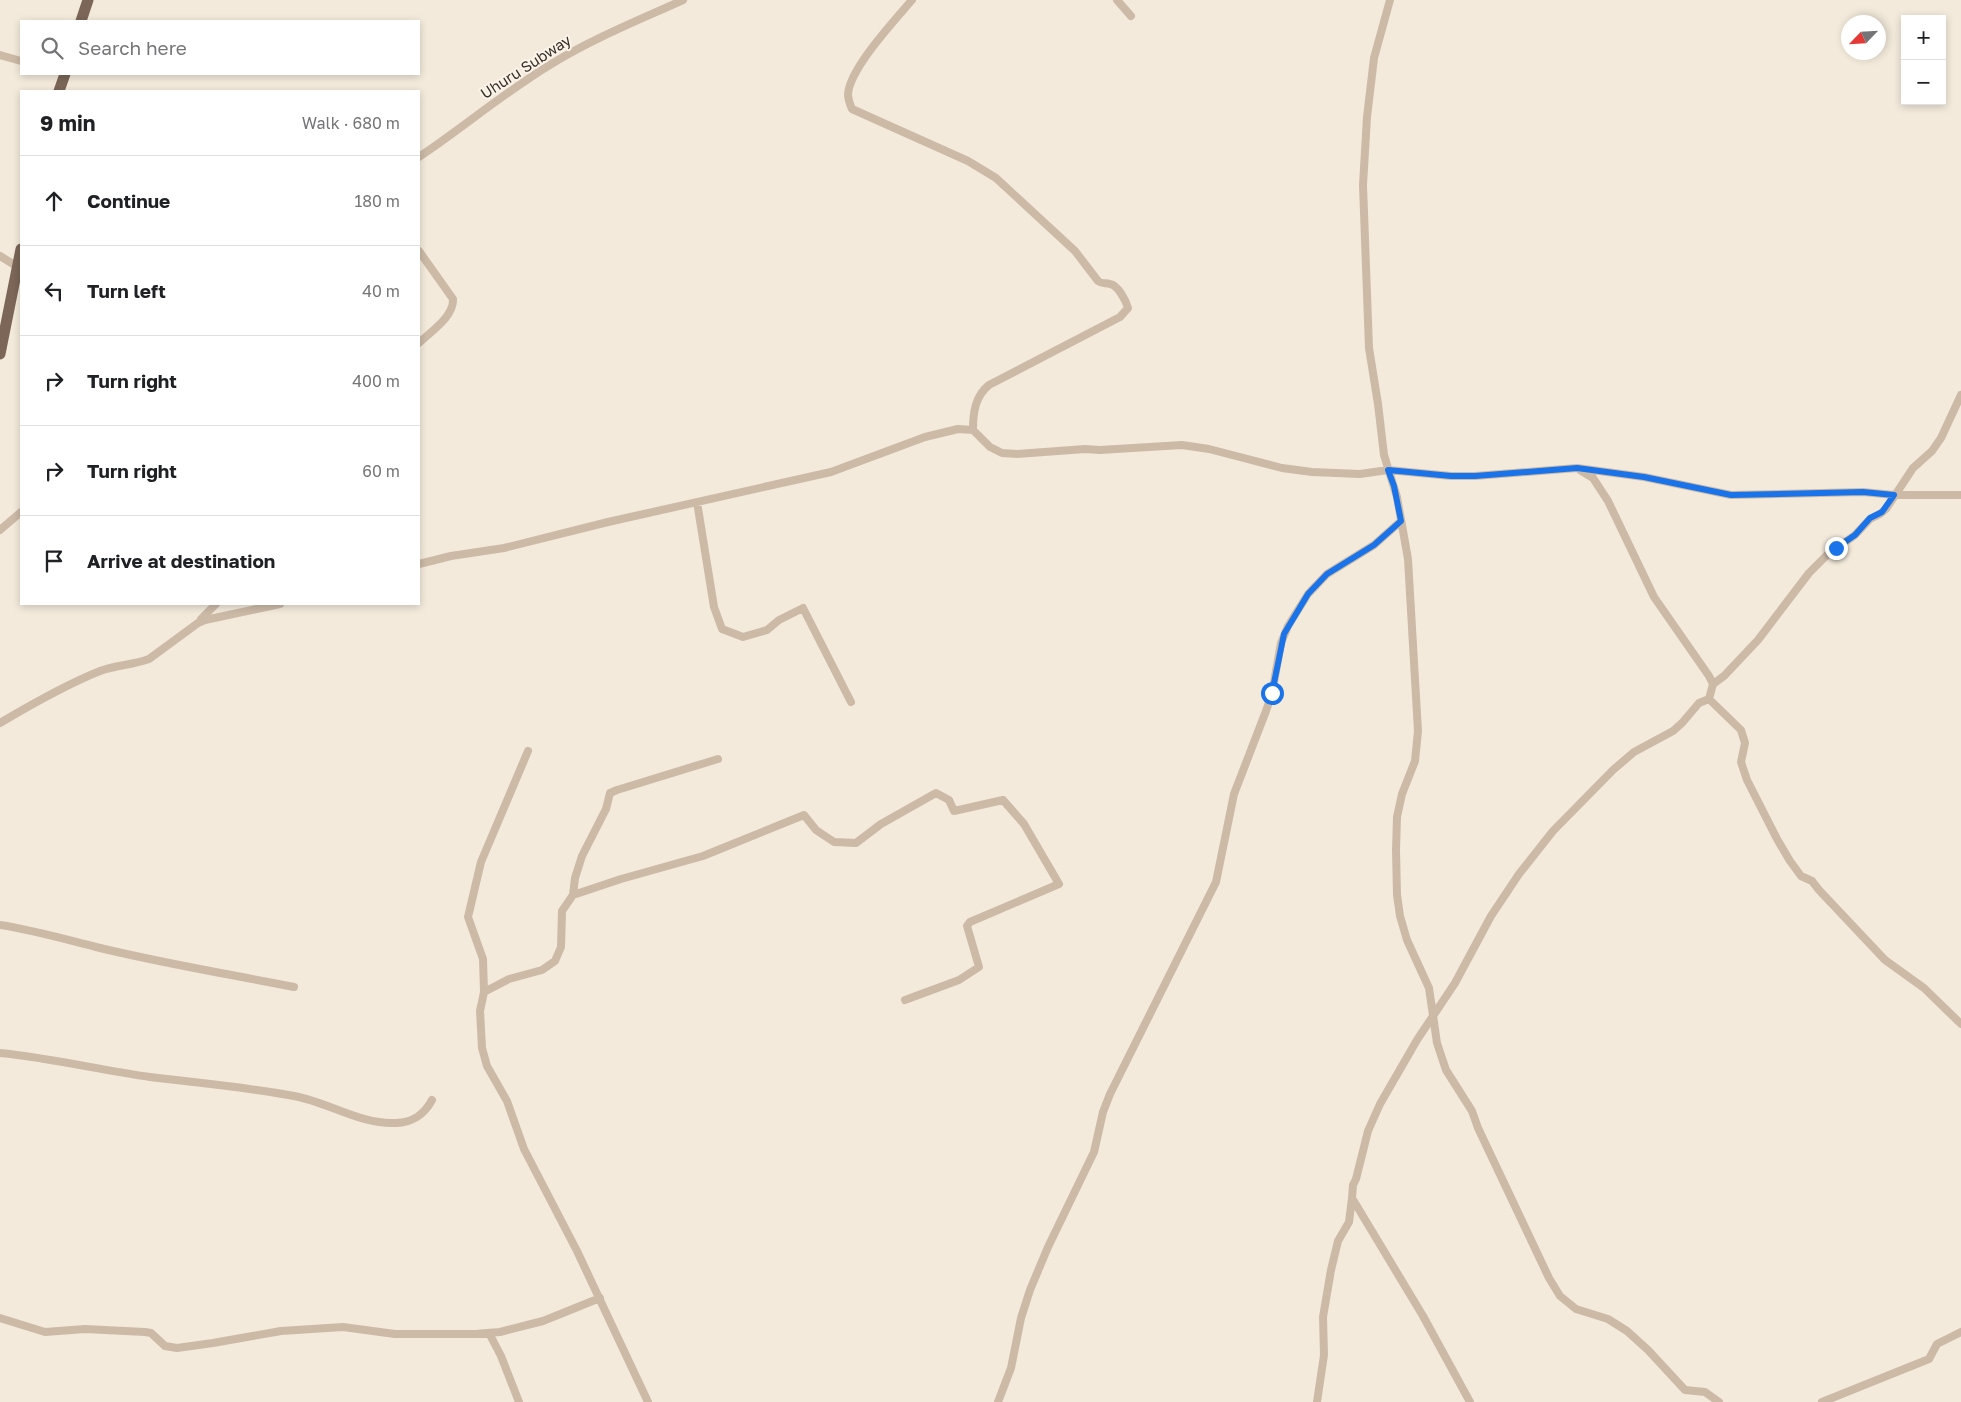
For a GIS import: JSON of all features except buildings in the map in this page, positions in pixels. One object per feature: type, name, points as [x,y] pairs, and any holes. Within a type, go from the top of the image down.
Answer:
[{"type":"main road","points":[[81,20],[88,0]]},
{"type":"main road","points":[[59,90],[64,75]]},
{"type":"main road","points":[[0,354],[20,255]]},
{"type":"street","name":"Uhuru Subway","points":[[420,156],[551,64],[586,45],[683,0]]},
{"type":"street","points":[[912,0],[867,55],[855,74],[848,94],[852,109],[968,161],[996,178],[1075,251],[1098,281],[1115,286],[1128,308],[1120,317],[989,385],[977,400],[974,411],[973,430]]},
{"type":"street","points":[[1117,0],[1131,16]]},
{"type":"street","points":[[1390,0],[1374,58],[1367,117],[1363,186],[1369,348],[1382,442],[1388,470],[1394,486],[1408,569],[1418,739],[1415,761],[1402,794],[1397,817],[1397,895],[1400,916],[1407,940],[1429,988],[1437,1043],[1446,1070],[1472,1111],[1478,1128],[1549,1278],[1560,1296],[1576,1309],[1608,1319],[1627,1331],[1648,1350],[1685,1390],[1705,1392],[1720,1402]]},
{"type":"street","points":[[0,55],[20,61]]},
{"type":"street","points":[[420,252],[453,300],[453,308],[420,342]]},
{"type":"street","points":[[0,256],[18,266]]},
{"type":"street","points":[[1317,1402],[1324,1354],[1323,1317],[1334,1252],[1349,1222],[1353,1185],[1371,1123],[1410,1052],[1459,978],[1495,909],[1524,867],[1553,831],[1634,752],[1673,731],[1699,703],[1709,698],[1713,684],[1724,676],[1758,640],[1809,573],[1827,555],[1855,535],[1870,518],[1882,512],[1913,468],[1932,451],[1941,438],[1961,395]]},
{"type":"street","points":[[420,564],[465,553],[504,548],[831,472],[924,437],[958,429],[973,430],[990,447],[1002,453],[1017,454],[1170,444],[1209,449],[1282,468],[1312,472],[1360,474],[1388,470],[1451,476],[1475,476],[1577,468],[1644,477],[1731,495],[1863,492],[1894,495],[1961,495]]},
{"type":"street","points":[[1577,468],[1593,478],[1608,501],[1654,597],[1706,671],[1713,684]]},
{"type":"street","points":[[697,502],[714,607],[722,629],[742,637],[767,630],[779,620],[803,608],[851,702]]},
{"type":"street","points":[[0,530],[20,513]]},
{"type":"street","points":[[998,1402],[1011,1368],[1021,1318],[1030,1290],[1048,1247],[1094,1152],[1103,1112],[1110,1094],[1216,882],[1237,782],[1269,702],[1284,634],[1308,594],[1327,574],[1374,545],[1401,521]]},
{"type":"street","points":[[0,723],[40,699],[100,671],[115,666],[140,663],[149,659],[198,622],[215,605]]},
{"type":"street","points":[[198,622],[275,605]]},
{"type":"street","points":[[1709,698],[1741,730],[1745,743],[1741,762],[1747,780],[1777,839],[1800,876],[1812,881],[1885,960],[1924,988],[1961,1024]]},
{"type":"street","points":[[528,751],[481,862],[468,917],[483,959],[484,992],[480,1005],[482,1048],[487,1066],[507,1101],[531,1162],[600,1298],[648,1402]]},
{"type":"street","points":[[484,992],[509,980],[542,970],[555,961],[561,946],[562,910],[573,895],[576,873],[584,850],[606,809],[610,793],[718,759]]},
{"type":"street","points":[[573,895],[620,879],[703,856],[804,816],[816,830],[834,842],[856,844],[882,824],[936,794],[949,800],[954,811],[1003,800],[1012,808],[1024,824],[1059,884],[970,922],[967,926],[979,967],[959,980],[905,1000]]},
{"type":"street","points":[[0,925],[42,932],[138,956],[294,987]]},
{"type":"street","points":[[0,1053],[38,1057],[143,1076],[294,1096],[360,1117],[394,1123],[412,1121],[424,1112],[432,1100]]},
{"type":"street","points":[[1352,1198],[1423,1316],[1470,1402]]},
{"type":"street","points":[[0,1318],[45,1332],[85,1329],[151,1333],[165,1346],[177,1348],[213,1344],[280,1331],[343,1327],[395,1334],[458,1335],[488,1333],[543,1322],[600,1298]]},
{"type":"street","points":[[1822,1402],[1928,1359],[1937,1344],[1961,1332]]},
{"type":"street","points":[[488,1333],[501,1356],[519,1402]]},
{"type":"route","points":[[1272,693],[1284,634],[1308,594],[1327,574],[1374,545],[1401,521],[1394,486],[1388,470],[1451,476],[1475,476],[1577,468],[1644,477],[1731,495],[1757,496],[1863,492],[1894,495],[1886,509],[1870,518],[1862,529],[1836,548]]}]
